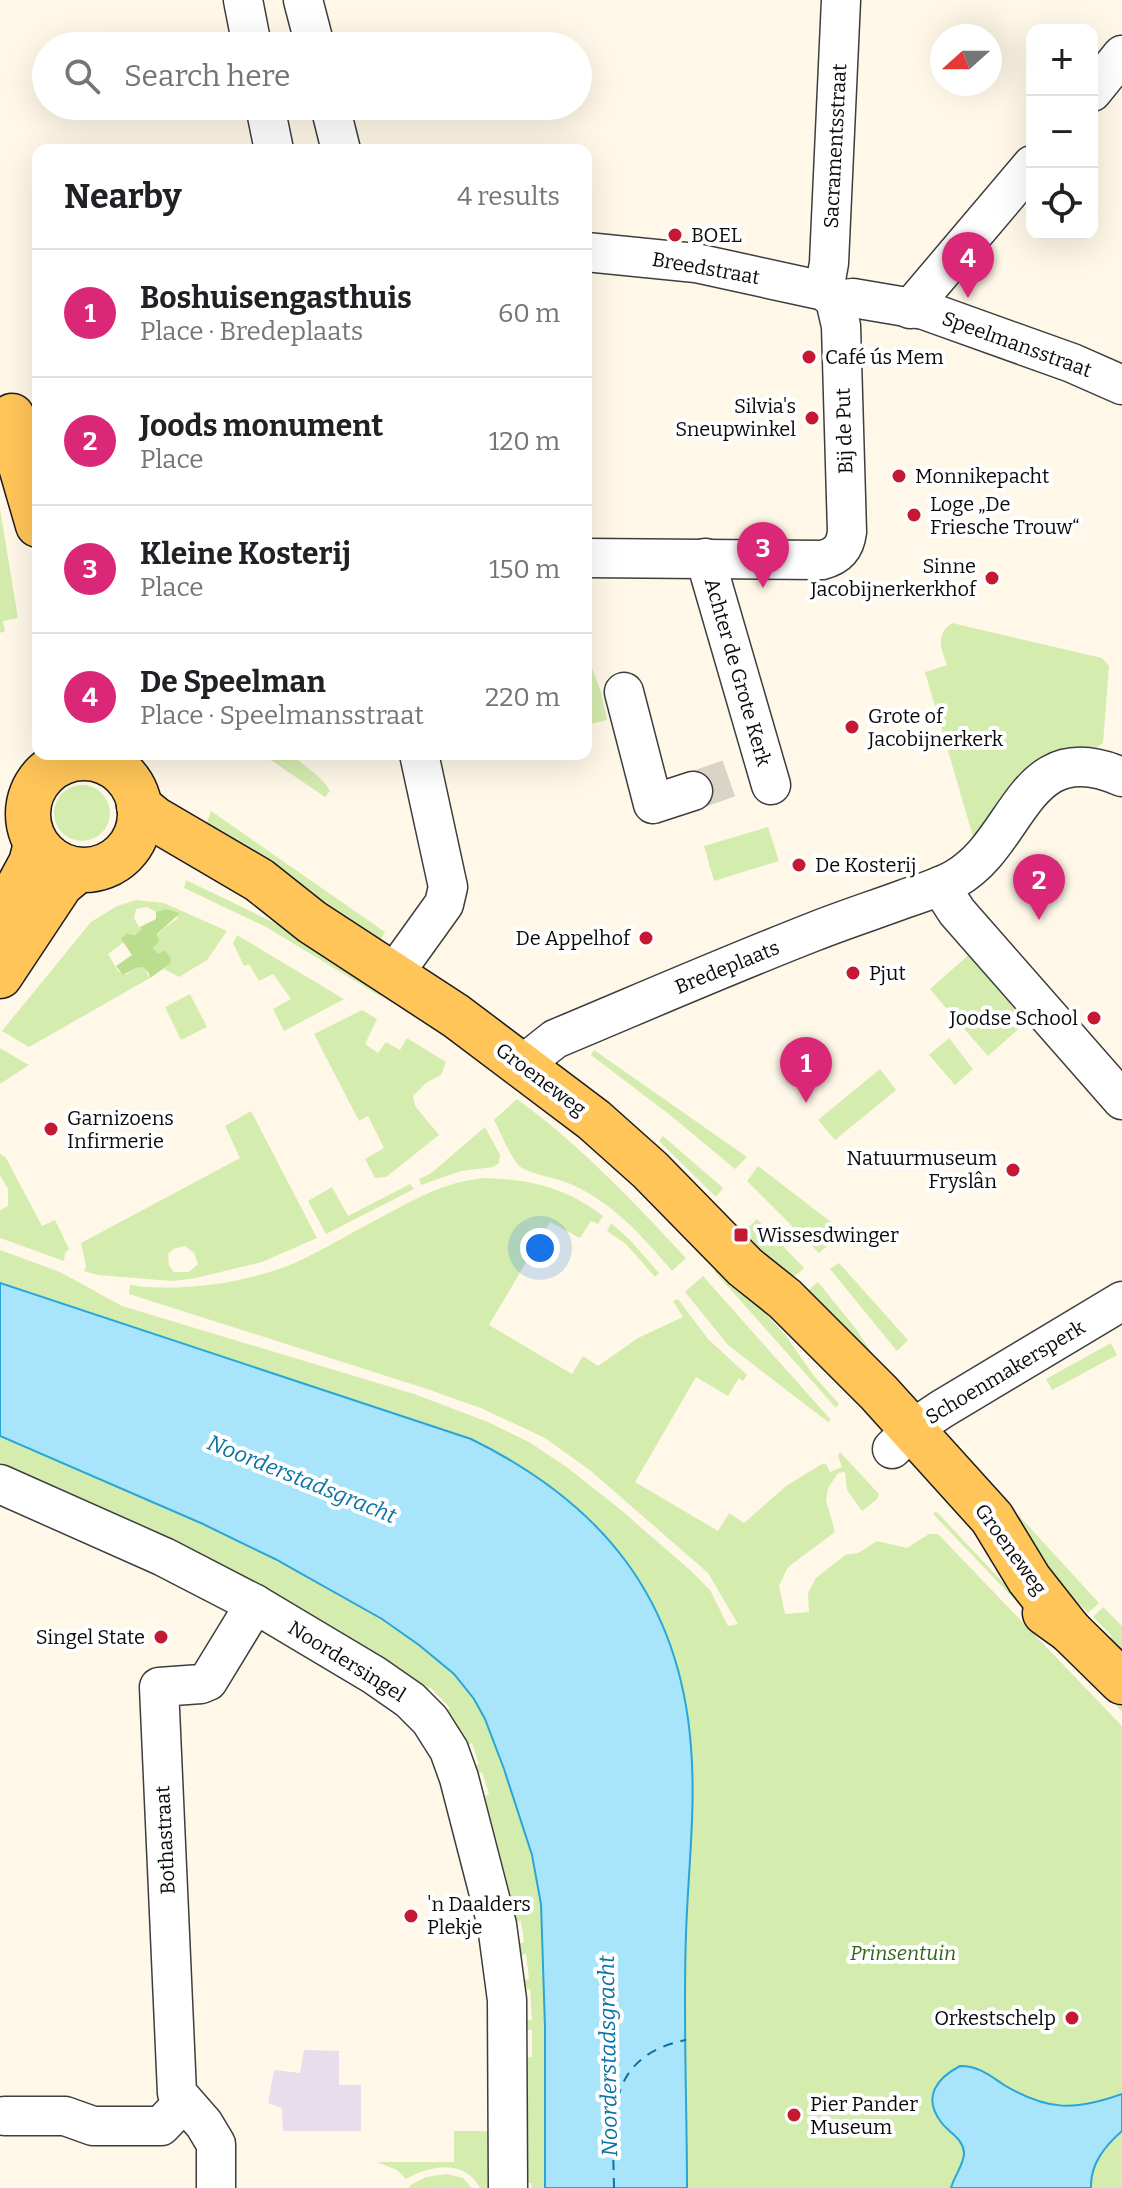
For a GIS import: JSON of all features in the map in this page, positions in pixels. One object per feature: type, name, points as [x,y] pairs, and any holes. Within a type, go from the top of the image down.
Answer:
[{"type":"main road","points":[[6,402],[32,448]]},
{"type":"main road","points":[[6,402],[32,504]]},
{"type":"main road","points":[[80,760],[49,770],[32,792],[28,818],[36,844],[54,861],[78,870],[105,866],[127,850],[138,829],[139,806],[128,780],[90,760]]},
{"type":"main road","name":"Groeneweg","points":[[139,806],[155,819],[259,880],[312,922],[525,1067],[594,1120],[650,1170],[745,1267],[816,1366],[902,1439],[1034,1604],[1070,1631],[1122,1682]]},
{"type":"main road","points":[[0,920],[31,863],[36,844]]},
{"type":"main road","name":"Groeneweg","points":[[127,850],[144,851],[248,899],[312,922]]},
{"type":"main road","points":[[0,976],[61,884],[78,870]]},
{"type":"street","points":[[243,0],[249,32]]},
{"type":"street","points":[[303,0],[311,32]]},
{"type":"street","name":"Sacramentsstraat","points":[[829,296],[841,0]]},
{"type":"street","points":[[1098,85],[1122,55]]},
{"type":"street","points":[[268,120],[273,144]]},
{"type":"street","points":[[334,120],[340,144]]},
{"type":"street","points":[[829,296],[910,309],[1029,168]]},
{"type":"street","name":"Breedstraat","points":[[592,253],[696,263],[829,296]]},
{"type":"street","name":"Bij de Put","points":[[705,558],[822,560],[832,557],[842,548],[847,532],[841,326],[829,296]]},
{"type":"street","name":"Speelmansstraat","points":[[910,309],[924,310],[1019,343],[1122,385]]},
{"type":"street","points":[[592,558],[705,558]]},
{"type":"street","name":"Achter de Grote Kerk","points":[[705,558],[761,775]]},
{"type":"street","points":[[624,692],[653,804],[693,791]]},
{"type":"street","points":[[393,975],[444,904],[448,887],[420,760]]},
{"type":"street","name":"Bredeplaats","points":[[525,1067],[555,1039],[811,933],[940,886],[973,867],[988,853],[1024,797],[1041,779],[1073,768],[1102,767],[1120,776]]},
{"type":"street","points":[[940,886],[957,912],[1122,1100]]},
{"type":"street","name":"Schoenmakersperk","points":[[902,1439],[1122,1301]]},
{"type":"street","name":"Noordersingel","points":[[0,1484],[164,1557],[255,1604],[374,1675],[410,1700],[430,1720],[449,1750],[472,1821],[504,1965],[508,2188]]},
{"type":"street","name":"Bothastraat","points":[[194,2113],[177,2093],[159,1687],[208,1681],[255,1604]]},
{"type":"street","points":[[4,2116],[65,2116],[93,2126],[117,2127],[127,2124],[161,2126],[194,2113],[216,2144],[216,2188]]},
{"type":"shaded area","points":[[304,2050],[339,2051],[339,2085],[361,2085],[361,2131],[283,2131],[282,2108],[268,2103],[274,2070],[300,2073]]},
{"type":"green space","points":[[0,509],[18,618],[3,621],[5,631],[0,633]]},
{"type":"green space","points":[[952,623],[1102,658],[1109,666],[1103,743],[974,840],[925,672],[947,665],[941,637]]},
{"type":"green space","points":[[592,668],[601,692],[607,720],[592,724]]},
{"type":"green space","points":[[271,760],[299,760],[330,791],[325,797]]},
{"type":"green space","points":[[82,785],[102,793],[110,813],[102,833],[82,841],[62,833],[54,813],[62,793]]},
{"type":"green space","points":[[211,811],[385,932],[378,945],[203,833]]},
{"type":"green space","points":[[768,827],[779,861],[714,881],[704,846]]},
{"type":"green space","points":[[186,880],[277,924],[386,987],[380,996],[266,927],[184,888]]},
{"type":"green space","points":[[136,900],[164,903],[227,931],[207,960],[179,977],[164,969],[170,964],[165,951],[159,954],[154,952],[157,936],[178,918],[166,909],[156,912],[147,907],[136,909],[134,918],[141,930],[135,935],[123,935],[124,942],[108,954],[118,971],[126,975],[144,967],[150,978],[29,1047],[2,1031],[91,922],[117,906]]},
{"type":"green space","points":[[166,909],[180,913],[157,934],[159,941],[153,948],[158,954],[165,950],[171,959],[170,964],[150,978],[143,967],[123,975],[116,966],[132,955],[121,939],[126,933],[135,935],[141,930],[140,927],[156,919],[156,912]]},
{"type":"green space","points":[[237,935],[344,999],[284,1031],[273,1009],[291,999],[273,974],[259,981],[249,964],[244,966],[233,943]]},
{"type":"green space","points":[[972,952],[1030,1019],[988,1056],[957,1021],[954,1023],[949,1016],[951,1014],[930,989]]},
{"type":"green space","points":[[190,994],[207,1027],[181,1040],[165,1007]]},
{"type":"green space","points":[[362,1010],[377,1019],[365,1044],[378,1053],[386,1042],[400,1050],[407,1038],[446,1062],[441,1075],[426,1083],[413,1096],[415,1106],[439,1135],[386,1177],[375,1178],[365,1159],[384,1148],[368,1116],[359,1121],[314,1034]]},
{"type":"green space","points":[[949,1038],[973,1069],[955,1085],[929,1055]]},
{"type":"green space","points":[[0,1048],[29,1065],[0,1084]]},
{"type":"green space","points":[[594,1050],[747,1157],[735,1169],[591,1055]]},
{"type":"green space","points":[[880,1069],[896,1090],[835,1140],[818,1120]]},
{"type":"green space","points":[[517,1099],[584,1154],[686,1258],[672,1271],[640,1235],[590,1194],[518,1165],[494,1120]]},
{"type":"green space","points":[[251,1111],[317,1238],[262,1262],[196,1278],[172,1281],[84,1271],[86,1266],[81,1243],[240,1158],[225,1126]],"holes":[[[185,1246],[194,1253],[198,1264],[189,1272],[174,1272],[169,1266],[168,1254],[173,1249]]]},
{"type":"green space","points":[[485,1127],[500,1155],[499,1163],[493,1167],[461,1171],[421,1185],[419,1179],[430,1174]]},
{"type":"green space","points":[[663,1136],[723,1188],[716,1197],[659,1141]]},
{"type":"green space","points":[[0,1154],[6,1158],[42,1226],[55,1220],[69,1249],[64,1261],[0,1238],[0,1210],[8,1206],[8,1189],[0,1175]]},
{"type":"green space","points":[[758,1166],[844,1232],[819,1253],[747,1181]]},
{"type":"green space","name":"Prinsentuin","points":[[484,1178],[547,1187],[575,1198],[603,1216],[598,1224],[591,1221],[580,1238],[550,1222],[489,1325],[572,1374],[583,1356],[598,1366],[638,1338],[683,1317],[673,1301],[678,1299],[708,1339],[747,1375],[743,1381],[739,1378],[728,1396],[696,1377],[635,1482],[718,1531],[729,1513],[744,1523],[786,1486],[822,1464],[826,1464],[830,1472],[842,1467],[838,1456],[840,1452],[879,1494],[862,1511],[847,1490],[845,1472],[838,1473],[828,1488],[826,1500],[835,1532],[788,1567],[779,1586],[785,1614],[809,1612],[808,1593],[816,1578],[845,1555],[858,1553],[877,1541],[907,1548],[929,1534],[938,1534],[1122,1726],[1122,2188],[687,2188],[685,1997],[692,1817],[691,1747],[684,1694],[671,1645],[651,1601],[626,1561],[596,1525],[560,1493],[518,1464],[471,1439],[0,1283],[0,1250],[60,1272],[122,1306],[414,1394],[488,1422],[529,1442],[621,1510],[710,1590],[728,1626],[738,1624],[708,1573],[591,1471],[545,1438],[483,1409],[427,1389],[129,1294],[130,1285],[167,1288],[207,1285],[282,1268],[428,1193]]},
{"type":"green space","points":[[410,1184],[414,1189],[326,1234],[308,1201],[332,1187],[348,1216]]},
{"type":"green space","points":[[757,1219],[804,1268],[789,1281],[744,1232]]},
{"type":"green space","points":[[611,1223],[659,1273],[655,1277],[626,1244],[607,1231]]},
{"type":"green space","points":[[839,1263],[908,1340],[897,1351],[830,1269]]},
{"type":"green space","points":[[724,1267],[786,1336],[814,1376],[839,1404],[836,1408],[714,1271]]},
{"type":"green space","points":[[703,1276],[831,1420],[828,1422],[728,1345],[685,1292]]},
{"type":"green space","points":[[818,1282],[856,1329],[887,1376],[805,1293]]},
{"type":"green space","points":[[1111,1343],[1117,1355],[1052,1390],[1046,1379]]},
{"type":"green space","points":[[0,1436],[211,1529],[335,1592],[388,1622],[422,1646],[466,1688],[491,1732],[531,1857],[541,1904],[546,1979],[545,2188],[532,2188],[531,2183],[519,2183],[519,2058],[532,2057],[532,2030],[519,2029],[519,2021],[532,2020],[530,1989],[518,1989],[517,1981],[529,1979],[526,1954],[513,1956],[511,1945],[524,1942],[521,1921],[508,1923],[477,1799],[489,1794],[482,1772],[470,1775],[467,1768],[479,1764],[472,1743],[460,1748],[440,1716],[450,1708],[430,1687],[422,1696],[118,1524],[113,1513],[0,1462]]},
{"type":"green space","points":[[999,1494],[1099,1603],[1088,1613],[1072,1596],[1063,1604]]},
{"type":"green space","points":[[936,1511],[1025,1606],[1122,1702],[1122,1712],[933,1514]]},
{"type":"green space","points":[[1103,1607],[1122,1626],[1122,1662],[1104,1645],[1112,1636],[1093,1617]]},
{"type":"green space","points":[[454,2131],[488,2131],[488,2188],[480,2188],[465,2172],[456,2169],[426,2170],[406,2179],[397,2170],[377,2162],[454,2162]]},
{"type":"green space","points":[[446,2174],[463,2178],[472,2188],[409,2186],[426,2177]]},
{"type":"water","name":"Noorderstadsgracht","points":[[0,1283],[471,1439],[518,1465],[559,1493],[595,1526],[626,1562],[651,1601],[670,1645],[684,1694],[691,1747],[692,1817],[685,1997],[687,2188],[545,2188],[541,1904],[532,1855],[504,1769],[474,1699],[454,1674],[419,1645],[382,1619],[275,1559],[203,1524],[0,1436]]},
{"type":"water","points":[[960,2066],[978,2069],[1020,2094],[1048,2104],[1076,2105],[1122,2094],[1122,2131],[1100,2156],[1093,2171],[1091,2188],[951,2188],[964,2152],[961,2143],[935,2113],[933,2096],[939,2082]]},
{"type":"ferry route","points":[[614,2188],[614,2116],[626,2077],[640,2061],[659,2048],[686,2040]]},
{"type":"tunnel","points":[[693,791],[747,772]]},
{"type":"place","name":"BOEL","points":[[675,235]]},
{"type":"place","name":"De Speelman","points":[[968,298]]},
{"type":"place","name":"Café ús Mem","points":[[809,357]]},
{"type":"place","name":"Silvia's Sneupwinkel","points":[[812,418]]},
{"type":"place","name":"Monnikepacht","points":[[899,476]]},
{"type":"place","name":"Loge „De Friesche Trouw“","points":[[914,515]]},
{"type":"place","name":"Sinne Jacobijnerkerkhof","points":[[992,578]]},
{"type":"place","name":"Kleine Kosterij","points":[[763,588]]},
{"type":"place","name":"Grote of Jacobijnerkerk","points":[[852,727]]},
{"type":"place","name":"De Kosterij","points":[[799,865]]},
{"type":"place","name":"Joods monument","points":[[1039,920]]},
{"type":"place","name":"De Appelhof","points":[[646,938]]},
{"type":"place","name":"Pjut","points":[[853,973]]},
{"type":"place","name":"Joodse School","points":[[1094,1018]]},
{"type":"place","name":"Boshuisengasthuis","points":[[806,1103]]},
{"type":"place","name":"Garnizoens Infirmerie","points":[[51,1129]]},
{"type":"place","name":"Natuurmuseum Fryslân","points":[[1013,1170]]},
{"type":"place","name":"Wissesdwinger","points":[[741,1235]]},
{"type":"place","name":"Singel State","points":[[161,1637]]},
{"type":"place","name":"'n Daalders Plekje","points":[[411,1916]]},
{"type":"place","name":"Orkestschelp","points":[[1072,2018]]},
{"type":"place","name":"Pier Pander Museum","points":[[794,2115]]}]
